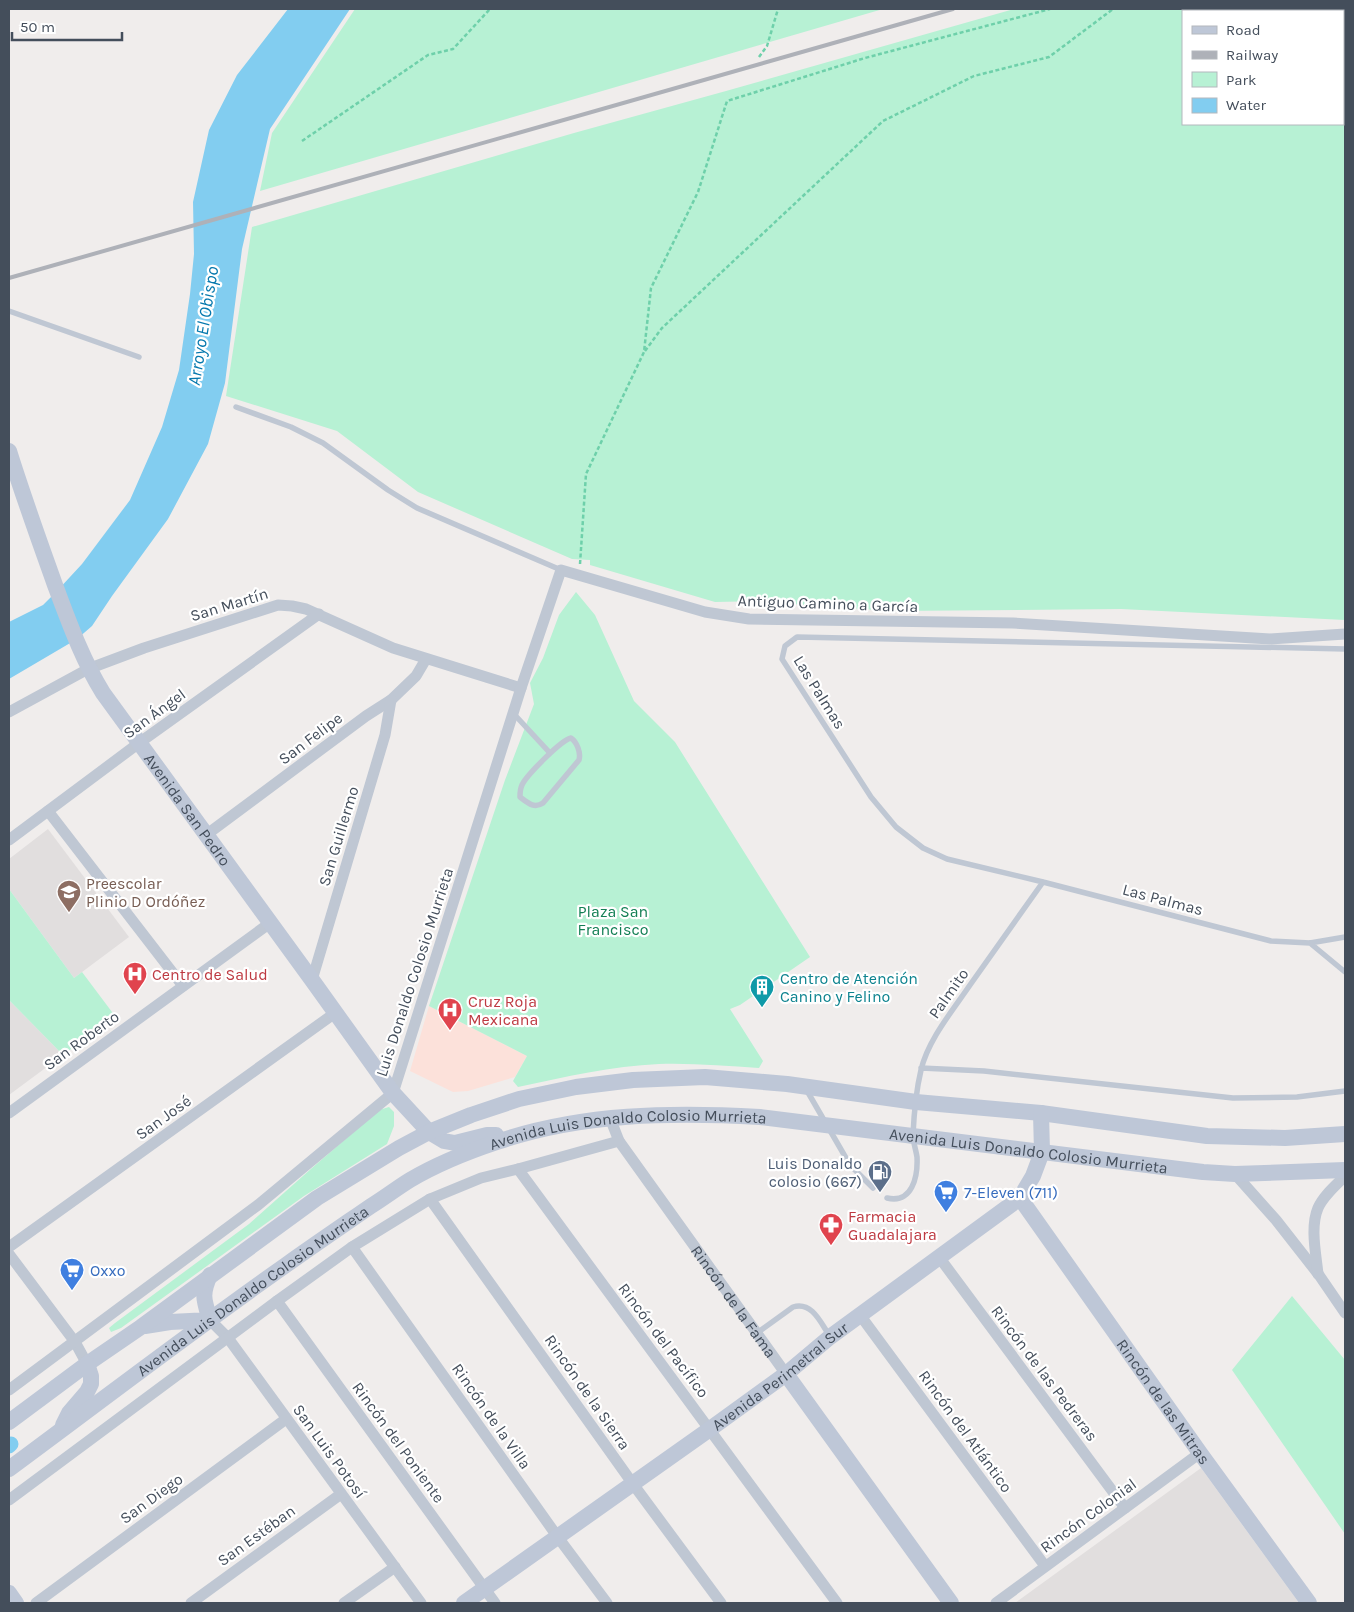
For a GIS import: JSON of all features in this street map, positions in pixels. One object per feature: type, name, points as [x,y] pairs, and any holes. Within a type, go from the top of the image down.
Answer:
[{"type":"main road","name":"Avenida San Pedro","points":[[9,451],[12,469],[88,669],[103,693],[393,1093],[429,1132]]},
{"type":"main road","points":[[9,1422],[317,1198],[398,1148],[429,1132],[471,1115],[519,1099],[576,1087],[633,1080],[705,1077],[787,1084],[916,1102],[1042,1113],[1207,1136],[1285,1138],[1345,1134]]},
{"type":"main road","name":"Avenida Perimetral Sur","points":[[464,1603],[786,1374],[830,1337],[1020,1198],[1033,1176],[1042,1152],[1042,1113]]},
{"type":"main road","name":"Avenida Luis Donaldo Colosio Murrieta","points":[[9,1469],[210,1320],[310,1248],[410,1180],[455,1157],[510,1138],[569,1124],[644,1115],[721,1115],[760,1118],[1203,1172],[1235,1174],[1345,1170]]},
{"type":"main road","points":[[429,1132],[455,1143],[487,1135],[499,1135],[510,1138]]},
{"type":"main road","name":"Rincón de las Mitras","points":[[1020,1198],[1200,1453],[1309,1603]]},
{"type":"main road","points":[[141,1327],[170,1322],[210,1320],[203,1298],[210,1275]]},
{"type":"main road","points":[[60,1431],[69,1413],[87,1392],[91,1384],[91,1376],[87,1364]]},
{"type":"main road","name":"Rincón de la Fama","points":[[786,1374],[951,1603]]},
{"type":"main road","points":[[9,1593],[16,1603]]},
{"type":"street","name":"Antiguo Camino a García","points":[[561,570],[705,612],[749,619],[1013,623],[1270,639],[1345,634]]},
{"type":"street","name":"Luis Donaldo Colosio Murrieta","points":[[9,1390],[258,1205],[393,1093],[520,688],[561,570]]},
{"type":"street","name":"San Martín","points":[[9,712],[88,669],[144,648],[278,605],[306,609],[393,648],[520,688]]},
{"type":"street","name":"San Ángel","points":[[9,840],[139,743],[319,614]]},
{"type":"street","name":"San Felipe","points":[[206,835],[358,722],[391,700],[416,676],[426,659]]},
{"type":"street","name":"San Guillermo","points":[[312,980],[385,735],[391,700]]},
{"type":"street","points":[[48,811],[182,986]]},
{"type":"street","name":"San Roberto","points":[[9,1113],[270,923]]},
{"type":"street","name":"San José","points":[[9,1247],[335,1013]]},
{"type":"street","name":"Rincón de la Fama","points":[[610,1118],[619,1141],[786,1374]]},
{"type":"street","points":[[9,1500],[352,1247],[430,1199],[481,1178],[619,1141]]},
{"type":"street","name":"Rincón del Pacífico","points":[[518,1169],[837,1603]]},
{"type":"street","points":[[1235,1174],[1276,1220],[1319,1275],[1345,1313]]},
{"type":"street","points":[[1319,1275],[1314,1231],[1318,1208],[1328,1193],[1345,1176]]},
{"type":"street","name":"Rincón de la Sierra","points":[[430,1199],[633,1484],[721,1603]]},
{"type":"street","name":"Rincón de la Villa","points":[[352,1247],[607,1603]]},
{"type":"street","points":[[9,1254],[75,1342],[87,1364]]},
{"type":"street","name":"Rincón de las Pedreras","points":[[940,1257],[1125,1508]]},
{"type":"street","name":"Rincón del Poniente","points":[[277,1301],[495,1603]]},
{"type":"street","name":"Rincón del Atlántico","points":[[860,1315],[1046,1566]]},
{"type":"street","name":"San Luis Potosí","points":[[210,1320],[228,1338],[421,1603]]},
{"type":"street","name":"San Diego","points":[[36,1603],[286,1419]]},
{"type":"street","name":"Rincón Colonial","points":[[996,1603],[1200,1453]]},
{"type":"street","name":"San Estéban","points":[[191,1603],[341,1494]]},
{"type":"street","points":[[344,1603],[395,1567]]},
{"type":"lane","points":[[9,311],[139,357]]},
{"type":"lane","name":"Antiguo Camino a García","points":[[236,407],[291,427],[323,444],[417,508],[561,570]]},
{"type":"lane","name":"Las Palmas","points":[[1345,649],[797,637],[785,646],[782,659],[871,797],[896,827],[923,848],[947,859],[1271,941],[1310,944],[1345,937]]},
{"type":"lane","points":[[513,713],[550,753]]},
{"type":"lane","points":[[571,738],[575,741],[580,755],[579,760],[543,803],[538,806],[531,805],[520,797],[522,784],[550,753],[566,739],[571,738]]},
{"type":"lane","name":"Palmito","points":[[887,1198],[899,1200],[910,1191],[915,1179],[917,1158],[913,1137],[916,1102],[922,1068],[937,1032],[1043,882]]},
{"type":"lane","points":[[1310,944],[1345,972]]},
{"type":"lane","points":[[922,1068],[984,1071],[1233,1098],[1296,1097],[1345,1091]]},
{"type":"lane","points":[[805,1088],[850,1165],[873,1188]]},
{"type":"lane","points":[[757,1333],[793,1307],[798,1306],[812,1310],[830,1337]]},
{"type":"path","points":[[302,141],[428,55],[452,49],[490,9]]},
{"type":"path","points":[[759,57],[767,46],[778,9]]},
{"type":"path","points":[[644,352],[651,288],[698,192],[727,101],[865,58],[1050,9]]},
{"type":"path","points":[[578,575],[583,539],[586,474],[644,352],[662,328],[883,121],[974,76],[1049,57],[1113,9]]},
{"type":"shaded area","name":"Preescolar Plinio D Ordóñez","points":[[48,829],[129,937],[74,978],[9,889],[9,859]]},
{"type":"shaded area","points":[[9,1000],[63,1055],[9,1095]]},
{"type":"shaded area","name":"Cruz Roja Mexicana","points":[[429,1006],[527,1056],[515,1077],[468,1091],[453,1092],[410,1071]]},
{"type":"shaded area","points":[[1201,1468],[1299,1603],[1015,1603]]},
{"type":"green space","points":[[355,9],[883,9],[260,191],[272,133]]},
{"type":"green space","points":[[1014,9],[1345,9],[1345,620],[1121,609],[891,611],[769,601],[715,602],[590,565],[590,560],[572,559],[418,492],[337,431],[226,396],[252,227],[574,133]]},
{"type":"green space","name":"Plaza San Francisco","points":[[576,592],[595,615],[634,701],[675,742],[810,957],[740,1005],[730,1009],[763,1061],[759,1068],[684,1064],[641,1065],[588,1072],[518,1087],[513,1081],[527,1056],[429,1006],[505,780],[534,704],[530,683],[543,658],[559,615]]},
{"type":"green space","points":[[9,889],[74,978],[82,972],[115,1016],[63,1055],[9,1000]]},
{"type":"green space","points":[[389,1107],[394,1112],[394,1126],[387,1144],[304,1196],[121,1328],[111,1332],[109,1328],[115,1323],[249,1224],[379,1110]]},
{"type":"green space","points":[[1292,1296],[1345,1360],[1345,1534],[1232,1370]]},
{"type":"water","name":"Arroyo El Obispo","points":[[288,9],[350,9],[270,129],[242,249],[225,383],[208,444],[168,519],[92,626],[77,639],[9,679],[9,622],[43,605],[82,564],[130,500],[162,427],[179,370],[194,254],[193,202],[209,130],[237,75]]},
{"type":"railway","points":[[9,278],[953,9]]},
{"type":"place","name":"Preescolar Plinio D Ordóñez","points":[[69,913]]},
{"type":"place","name":"Centro de Salud","points":[[135,995]]},
{"type":"place","name":"Centro de Atención Canino y Felino","points":[[762,1008]]},
{"type":"place","name":"Cruz Roja Mexicana","points":[[450,1031]]},
{"type":"place","name":"Luis Donaldo colosio (667)","points":[[880,1193]]},
{"type":"place","name":"7-Eleven (711)","points":[[946,1213]]},
{"type":"place","name":"Farmacia Guadalajara","points":[[831,1246]]},
{"type":"place","name":"Oxxo","points":[[72,1291]]}]
